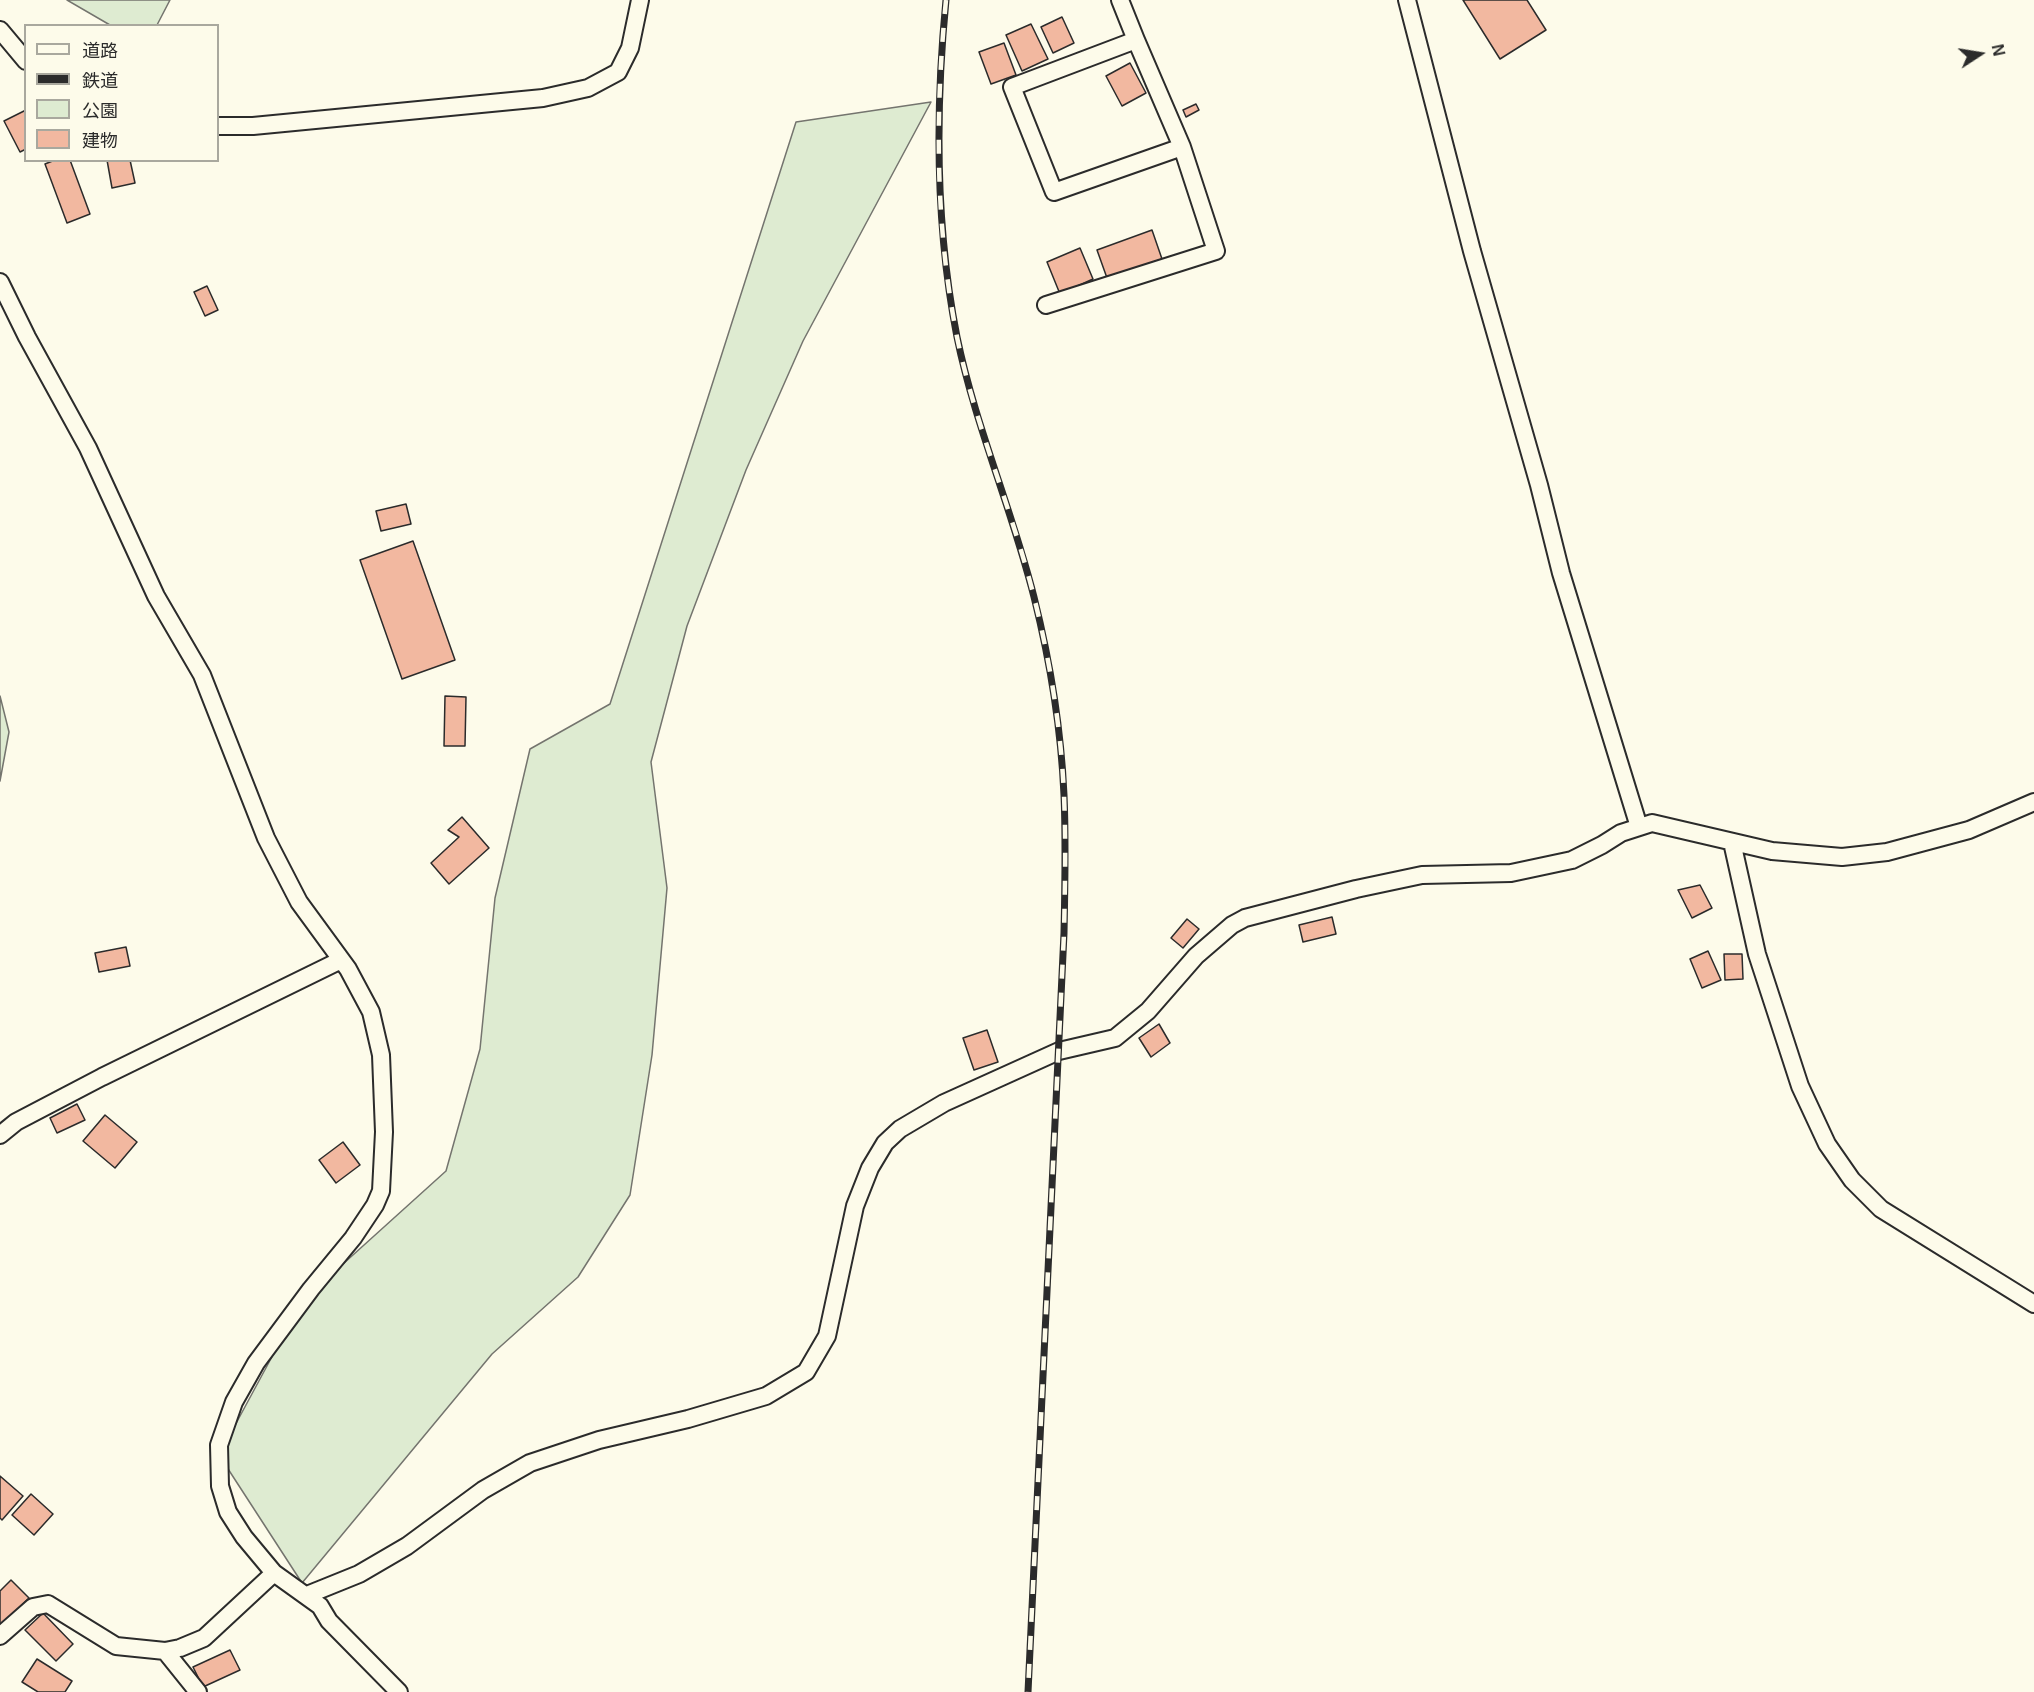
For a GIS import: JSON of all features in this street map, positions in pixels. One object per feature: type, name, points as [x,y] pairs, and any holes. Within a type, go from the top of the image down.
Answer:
[{"type":"street","points":[[219,126],[253,126],[543,98],[588,88],[618,72],[630,48],[640,0]]},
{"type":"street","points":[[1046,305],[1216,251],[1182,147],[1120,0]]},
{"type":"street","points":[[1407,0],[1472,251],[1539,485],[1561,573],[1639,827]]},
{"type":"street","points":[[0,30],[24,59]]},
{"type":"street","points":[[1136,40],[1012,87],[1054,192],[1182,147]]},
{"type":"street","points":[[0,282],[27,337],[88,448],[156,596],[202,675],[266,838],[299,902],[348,969],[370,1012],[381,1055],[384,1132],[381,1191],[375,1205],[353,1238],[311,1289],[256,1363],[234,1402],[219,1445],[220,1486],[228,1512],[244,1538],[274,1573],[320,1606],[329,1621],[399,1692]]},
{"type":"street","points":[[307,1595],[359,1574],[407,1546],[483,1490],[530,1463],[599,1440],[688,1419],[766,1396],[806,1372],[828,1336],[855,1206],[870,1168],[885,1143],[900,1129],[944,1103],[1059,1051],[1115,1038],[1148,1011],[1196,956],[1232,925],[1245,918],[1422,875],[1511,873],[1572,860],[1602,846],[1621,833],[1652,823],[1772,851],[1842,857],[1887,852],[1969,830],[2034,802]]},
{"type":"street","points":[[1732,842],[1757,954],[1800,1086],[1827,1144],[1852,1180],[1881,1209],[2034,1304]]},
{"type":"street","points":[[0,1135],[16,1122],[102,1077],[340,960]]},
{"type":"street","points":[[0,1636],[33,1607],[48,1604],[116,1646],[165,1651],[180,1648],[204,1638],[274,1573]]},
{"type":"street","points":[[165,1651],[198,1692]]},
{"type":"green space","points":[[67,0],[170,0],[158,24],[108,24]]},
{"type":"green space","points":[[931,102],[803,341],[746,470],[687,626],[651,762],[667,888],[652,1055],[630,1195],[578,1277],[492,1354],[302,1583],[219,1455],[302,1301],[446,1171],[480,1049],[495,898],[530,749],[610,704],[796,122]]},
{"type":"green space","points":[[0,696],[9,732],[0,781]]},
{"type":"building","points":[[1463,0],[1527,0],[1546,30],[1500,59]]},
{"type":"building","points":[[1062,17],[1074,43],[1053,53],[1041,27]]},
{"type":"building","points":[[1031,24],[1048,59],[1022,71],[1006,35]]},
{"type":"building","points":[[1004,43],[1016,75],[991,84],[979,52]]},
{"type":"building","points":[[1130,63],[1146,93],[1122,106],[1106,76]]},
{"type":"building","points":[[1196,104],[1199,110],[1186,117],[1183,110]]},
{"type":"building","points":[[24,111],[24,150],[20,152],[4,121]]},
{"type":"building","points":[[71,162],[90,214],[67,223],[45,164]]},
{"type":"building","points":[[107,162],[130,162],[135,183],[112,188]]},
{"type":"building","points":[[1152,230],[1162,259],[1107,278],[1097,250]]},
{"type":"building","points":[[1080,248],[1093,279],[1060,294],[1047,262]]},
{"type":"building","points":[[207,286],[218,310],[205,316],[194,292]]},
{"type":"building","points":[[406,504],[411,524],[381,531],[376,511]]},
{"type":"building","points":[[413,541],[455,660],[402,679],[360,560]]},
{"type":"building","points":[[445,696],[466,697],[465,746],[444,746]]},
{"type":"building","points":[[462,817],[489,848],[449,884],[431,863],[459,837],[448,830]]},
{"type":"building","points":[[1700,885],[1712,908],[1692,918],[1678,890]]},
{"type":"building","points":[[1332,917],[1336,934],[1303,942],[1299,925]]},
{"type":"building","points":[[1187,919],[1199,929],[1183,948],[1171,938]]},
{"type":"building","points":[[126,947],[130,966],[99,972],[95,953]]},
{"type":"building","points":[[1708,951],[1721,980],[1702,988],[1690,959]]},
{"type":"building","points":[[1724,954],[1742,954],[1743,979],[1725,980]]},
{"type":"building","points":[[1159,1024],[1170,1043],[1151,1057],[1139,1038]]},
{"type":"building","points":[[987,1030],[998,1062],[974,1070],[963,1038]]},
{"type":"building","points":[[77,1104],[85,1120],[57,1133],[50,1118]]},
{"type":"building","points":[[105,1115],[137,1142],[115,1168],[83,1141]]},
{"type":"building","points":[[343,1142],[360,1165],[336,1183],[319,1160]]},
{"type":"building","points":[[0,1476],[23,1496],[2,1520],[0,1518]]},
{"type":"building","points":[[31,1494],[53,1514],[34,1535],[12,1515]]},
{"type":"building","points":[[11,1580],[29,1598],[0,1626],[0,1591]]},
{"type":"building","points":[[43,1613],[73,1644],[56,1661],[25,1630]]},
{"type":"building","points":[[230,1650],[240,1670],[203,1687],[193,1667]]},
{"type":"building","points":[[37,1659],[72,1681],[65,1692],[38,1692],[22,1682]]},
{"type":"railway","points":[[946,0],[940,85],[939,169],[944,253],[950,295],[965,370],[983,435],[1025,564],[1040,621],[1050,670],[1063,770],[1064,933],[1028,1692]]}]
